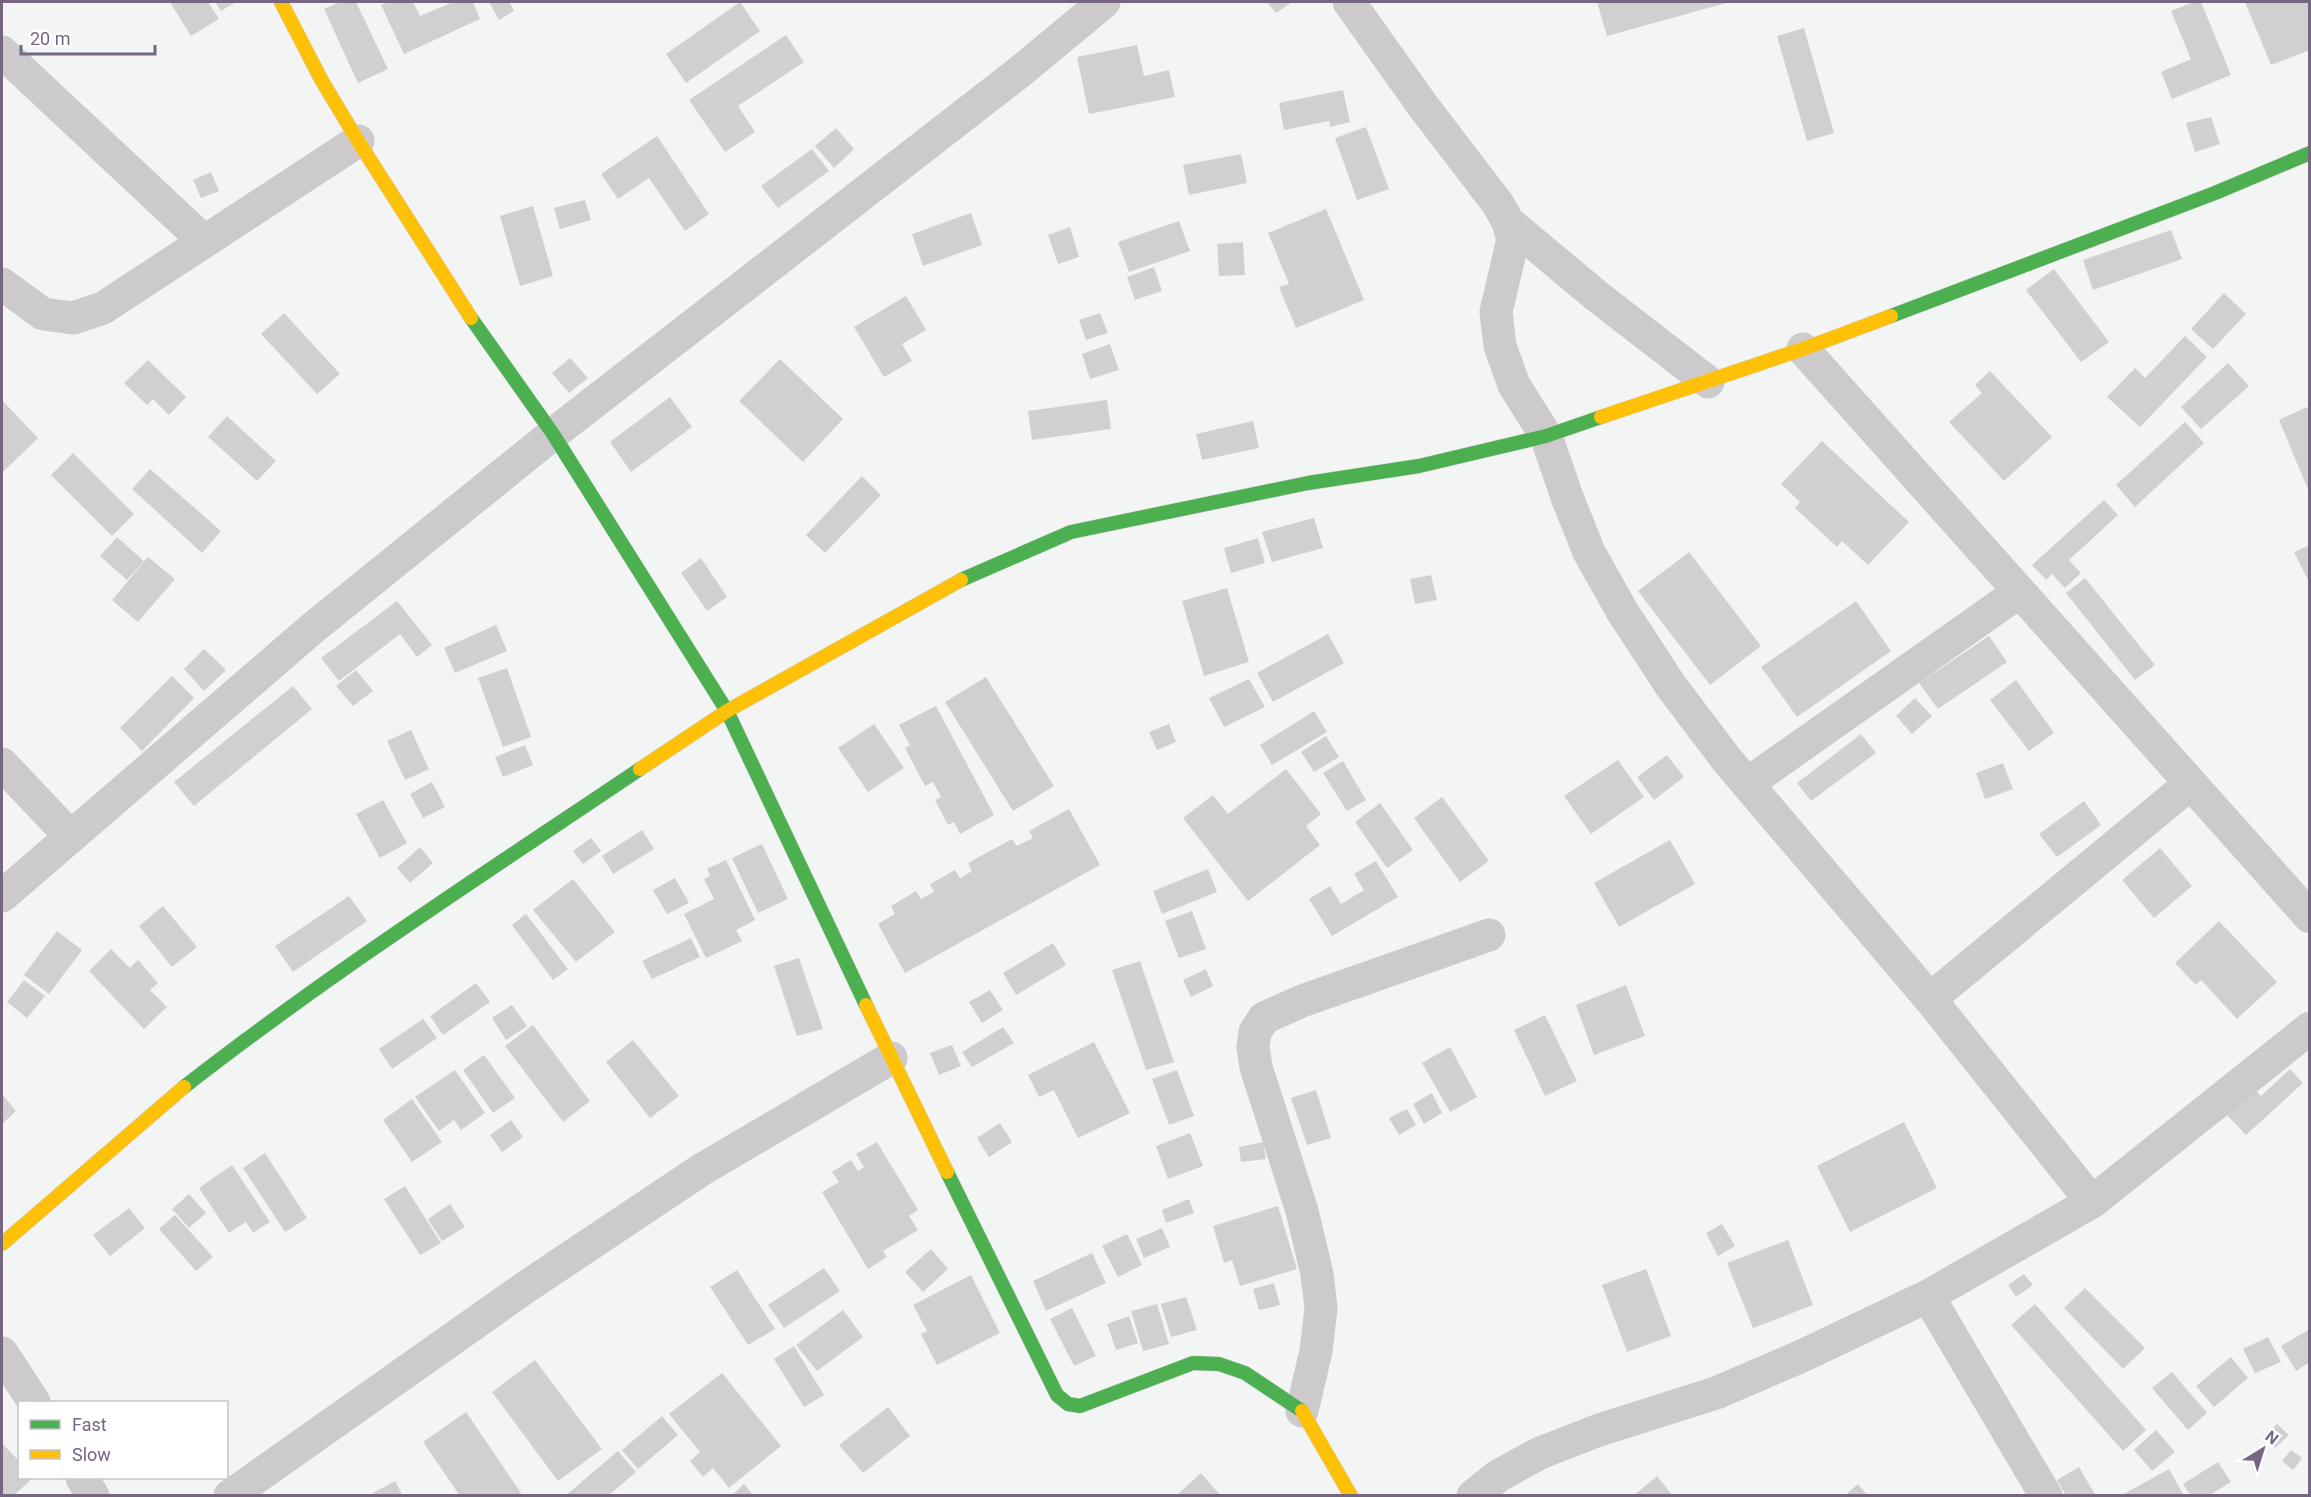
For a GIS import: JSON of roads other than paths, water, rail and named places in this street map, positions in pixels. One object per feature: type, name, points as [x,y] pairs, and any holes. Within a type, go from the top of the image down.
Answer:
[{"type":"street","points":[[281,2],[322,81],[358,141],[465,310],[553,434],[727,711],[891,1058],[1057,1395],[1068,1404],[1080,1406],[1193,1363],[1219,1364],[1245,1373],[1302,1411],[1351,1496]]},
{"type":"street","points":[[2,896],[314,627],[553,434],[1017,74],[1104,2]]},
{"type":"street","points":[[1349,2],[1462,159],[1498,204],[1508,222],[1513,240],[1496,312],[1500,346],[1514,385],[1546,436],[1589,552],[1622,611],[1671,686],[1747,784],[1930,999],[2092,1202]]},
{"type":"street","points":[[2,51],[204,241]]},
{"type":"street","points":[[2,284],[43,314],[73,318],[103,308],[358,141]]},
{"type":"street","points":[[2,1244],[165,1102],[225,1055],[425,914],[727,711],[959,581],[1071,531],[1308,483],[1419,466],[1546,436],[1803,350],[2216,193],[2310,153]]},
{"type":"street","points":[[1508,222],[1598,297],[1708,382]]},
{"type":"street","points":[[1803,350],[2310,917]]},
{"type":"street","points":[[1747,784],[2019,592]]},
{"type":"street","points":[[2,764],[71,837]]},
{"type":"street","points":[[1930,999],[2190,784]]},
{"type":"street","points":[[1302,1411],[1316,1351],[1321,1308],[1317,1274],[1302,1211],[1257,1067],[1253,1047],[1255,1032],[1264,1018],[1302,1001],[1489,935]]},
{"type":"street","points":[[1473,1496],[1498,1476],[1540,1453],[1599,1430],[1716,1393],[1802,1356],[1928,1296],[2092,1202],[2310,1028]]},
{"type":"street","points":[[230,1496],[523,1289],[701,1170],[891,1058]]},
{"type":"street","points":[[1928,1296],[2046,1496]]},
{"type":"street","points":[[2,1353],[33,1401]]},
{"type":"street","points":[[83,1479],[93,1496]]}]
